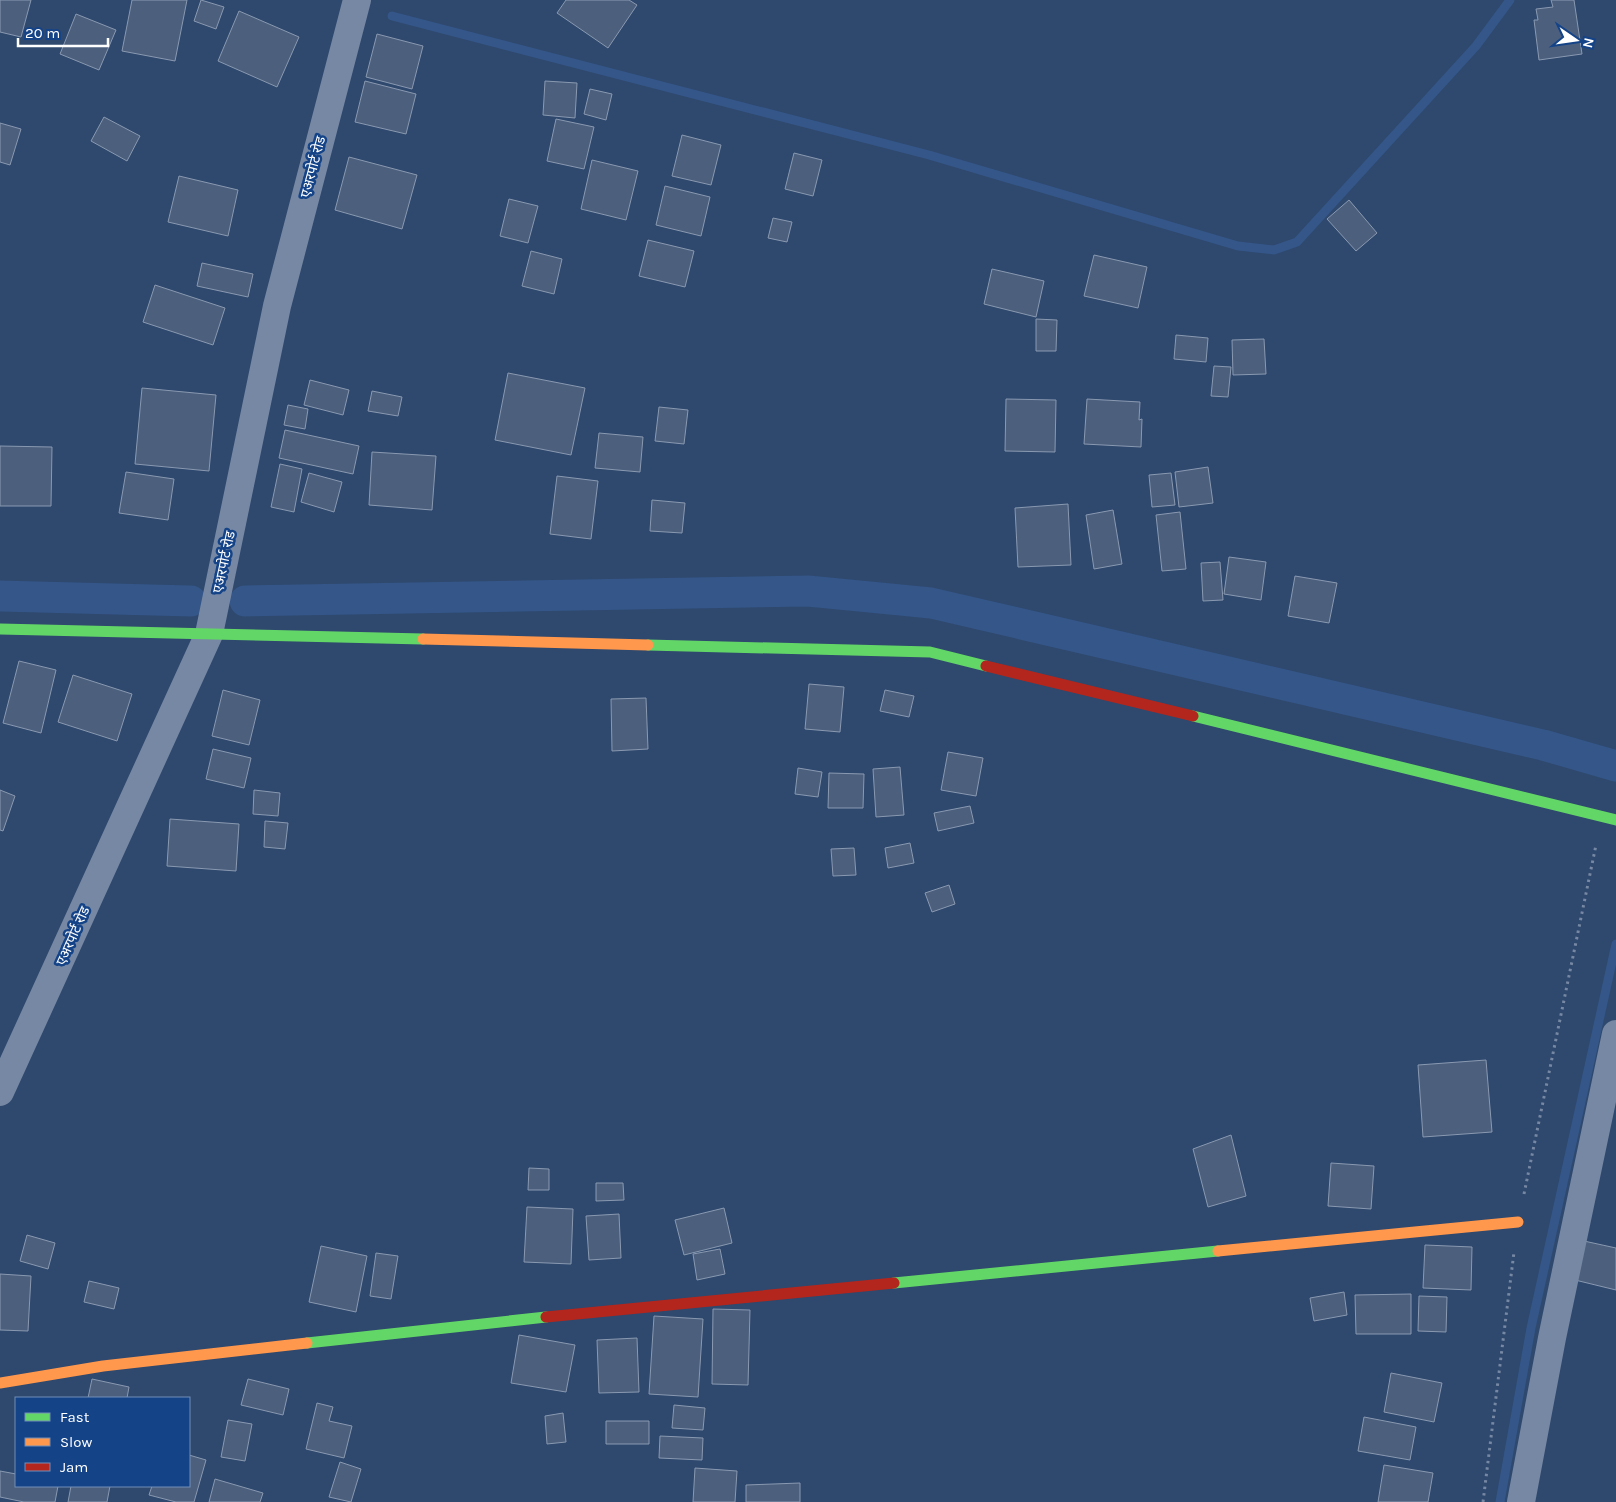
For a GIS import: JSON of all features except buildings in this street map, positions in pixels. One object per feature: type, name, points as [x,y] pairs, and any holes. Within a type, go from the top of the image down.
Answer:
[{"type":"street","name":"एअरपोर्ट रोड","points":[[0,1092],[209,634],[277,306],[357,0]]},
{"type":"street","points":[[0,629],[930,652],[1609,818]]},
{"type":"street","points":[[1521,1502],[1552,1338],[1616,1034]]},
{"type":"street","points":[[0,1383],[103,1366],[543,1317],[1518,1222]]},
{"type":"path","points":[[1484,1502],[1518,1222],[1609,818]]},
{"type":"waterway","points":[[392,16],[929,155],[1238,246],[1274,250],[1297,242],[1476,46],[1510,0]]},
{"type":"waterway","points":[[245,601],[808,591],[931,603],[1543,745],[1616,766]]},
{"type":"waterway","points":[[0,596],[191,601]]},
{"type":"waterway","points":[[1500,1502],[1531,1328],[1616,944]]},
{"type":"traffic: fast","points":[[0,629],[423,639]]},
{"type":"traffic: fast","points":[[648,645],[930,652],[986,666]]},
{"type":"traffic: fast","points":[[1193,716],[1616,820]]},
{"type":"traffic: fast","points":[[894,1283],[1218,1251]]},
{"type":"traffic: fast","points":[[307,1343],[546,1317]]},
{"type":"traffic: slow","points":[[423,639],[648,645]]},
{"type":"traffic: slow","points":[[1218,1251],[1518,1222]]},
{"type":"traffic: slow","points":[[0,1383],[103,1366],[307,1343]]},
{"type":"traffic: jam","points":[[986,666],[1193,716]]},
{"type":"traffic: jam","points":[[546,1317],[894,1283]]}]
